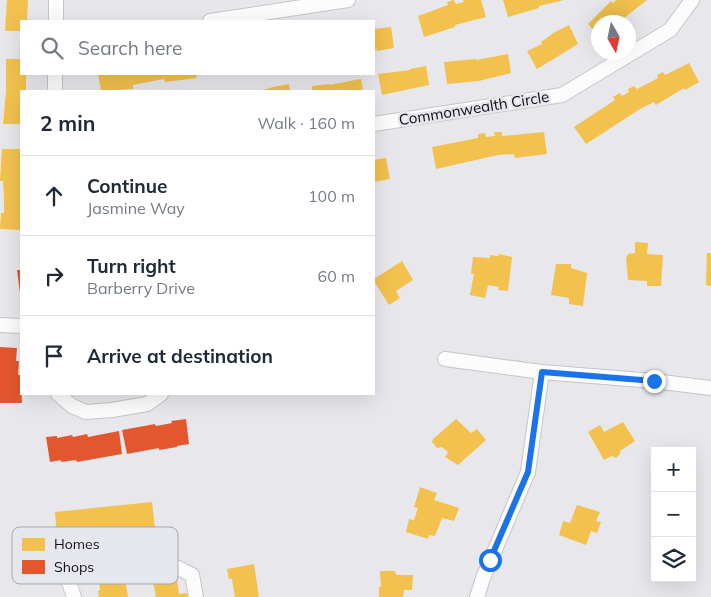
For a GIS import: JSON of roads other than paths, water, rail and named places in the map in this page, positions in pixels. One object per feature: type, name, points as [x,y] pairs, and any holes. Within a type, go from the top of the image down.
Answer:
[{"type":"street","points":[[56,0],[56,20]]},
{"type":"street","points":[[217,20],[348,0]]},
{"type":"street","name":"Commonwealth Circle","points":[[375,124],[562,95],[670,30],[692,0]]},
{"type":"street","points":[[55,75],[55,90]]},
{"type":"street","points":[[0,325],[20,326]]},
{"type":"street","points":[[445,360],[542,372],[654,381],[711,388]]},
{"type":"street","points":[[477,597],[483,578],[528,472],[542,372]]},
{"type":"street","points":[[59,395],[72,406],[86,412],[147,404],[160,395]]},
{"type":"street","points":[[178,568],[192,575],[196,597]]},
{"type":"street","points":[[69,584],[74,597]]}]
